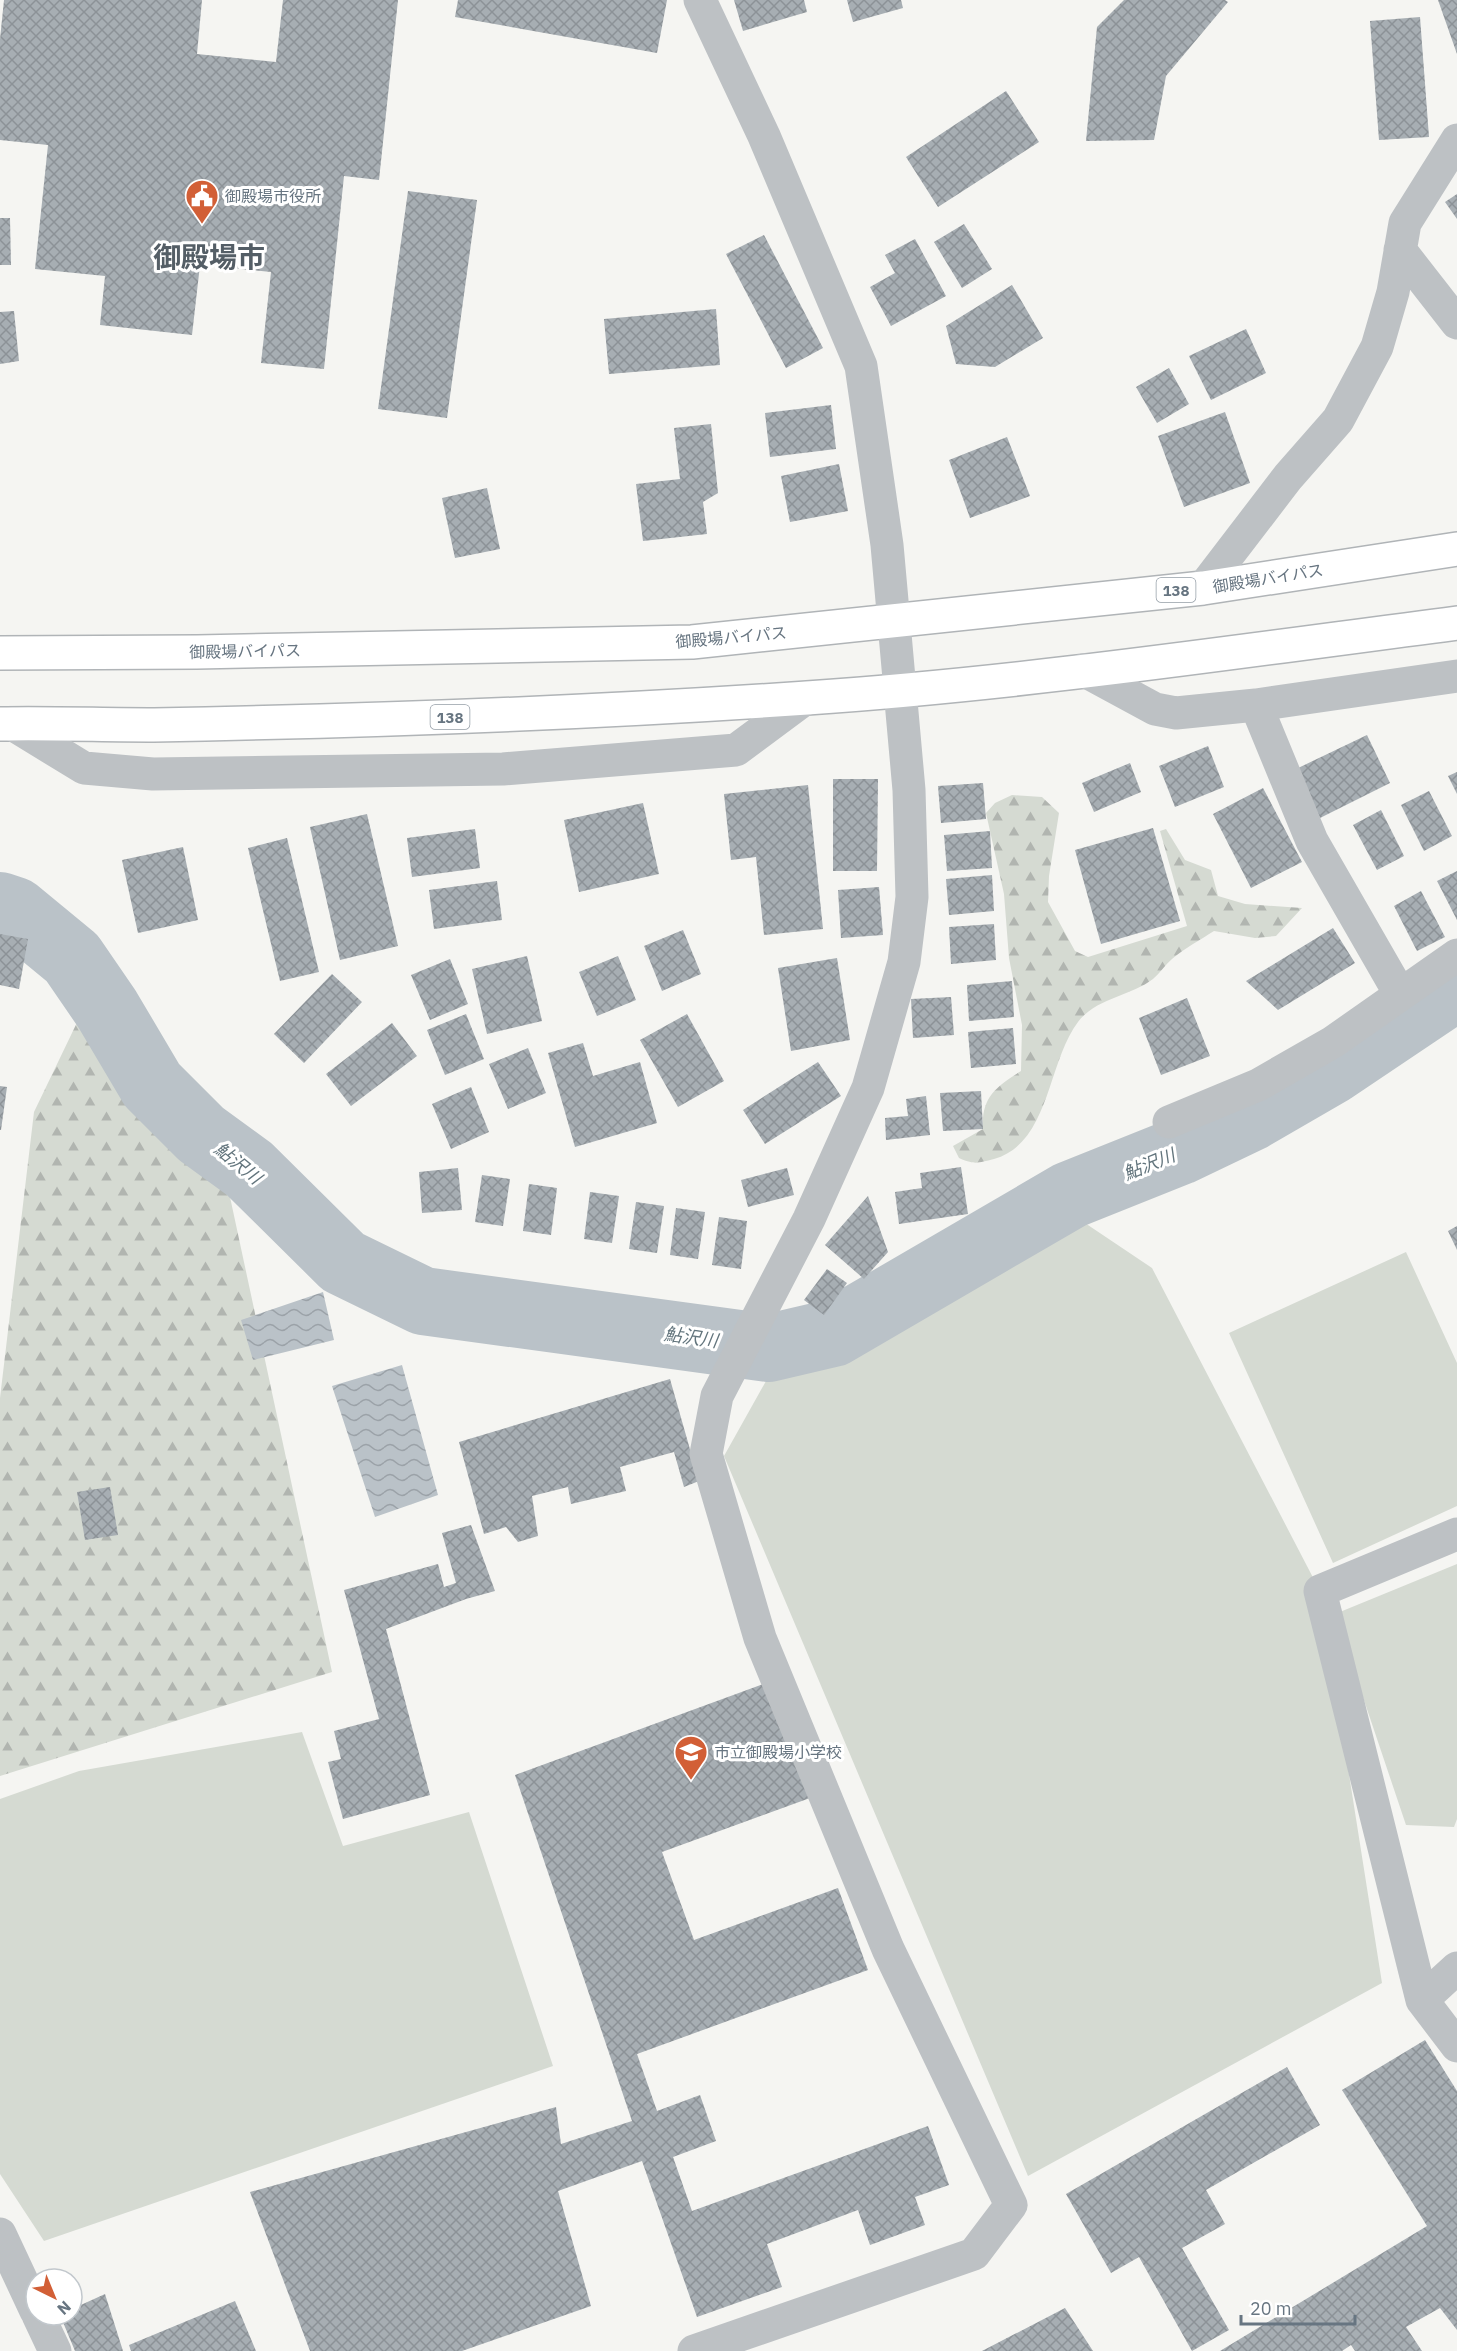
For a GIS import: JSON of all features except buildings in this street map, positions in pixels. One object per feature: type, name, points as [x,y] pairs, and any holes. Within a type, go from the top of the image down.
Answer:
[{"type":"highway","name":"御殿場バイパス","points":[[0,653],[197,652],[692,642],[1203,588],[1457,549]]},
{"type":"highway","name":"138","points":[[6,724],[152,725],[493,716],[806,698],[1083,670],[1457,623]]},
{"type":"street","points":[[694,2351],[974,2254],[1011,2205],[888,1948],[760,1638],[706,1454],[717,1396],[809,1219],[868,1088],[903,963],[912,897],[909,790],[887,545],[861,366],[764,136],[699,0]]},
{"type":"street","points":[[1203,588],[1288,477],[1338,420],[1377,347],[1393,292],[1405,223],[1457,140]]},
{"type":"street","points":[[1400,250],[1457,323]]},
{"type":"street","points":[[1083,670],[1155,709],[1176,713],[1256,705],[1457,676]]},
{"type":"street","points":[[6,724],[84,768],[153,774],[503,769],[736,750],[806,698]]},
{"type":"street","points":[[1256,705],[1312,841],[1400,994]]},
{"type":"street","points":[[1168,1122],[1258,1085],[1332,1042],[1457,955]]},
{"type":"street","points":[[1457,1534],[1320,1591],[1422,2000],[1457,2046]]},
{"type":"street","points":[[1422,2000],[1457,1968]]},
{"type":"street","points":[[0,2234],[24,2285]]},
{"type":"street","points":[[44,2327],[55,2351]]},
{"type":"green space","points":[[1012,795],[1042,797],[1059,813],[1049,876],[1048,902],[1075,951],[1088,957],[1187,926],[1160,831],[1166,829],[1185,860],[1211,870],[1218,896],[1245,904],[1302,908],[1276,936],[1255,938],[1214,931],[1169,961],[1153,979],[1144,985],[1104,1002],[1085,1014],[1068,1039],[1037,1119],[1026,1137],[1012,1150],[994,1159],[969,1162],[959,1158],[953,1146],[983,1129],[985,1109],[992,1094],[1004,1082],[1021,1071],[1022,1025],[1009,958],[1004,894],[986,813],[995,803]]},
{"type":"green space","points":[[84,1008],[227,1183],[332,1672],[0,1776],[0,1398],[34,1112]]},
{"type":"green space","points":[[1076,1217],[1152,1268],[1320,1591],[1382,1983],[1028,2176],[724,1456],[766,1381]]},
{"type":"green space","points":[[1406,1252],[1457,1363],[1457,1506],[1333,1563],[1229,1333]]},
{"type":"green space","points":[[1457,1564],[1457,1819],[1454,1827],[1406,1825],[1335,1614]]},
{"type":"green space","points":[[302,1732],[343,1846],[469,1812],[553,2066],[44,2241],[0,2174],[0,1799],[79,1771]]},
{"type":"water","points":[[323,1292],[334,1340],[253,1360],[241,1320]]},
{"type":"water","points":[[402,1365],[438,1495],[375,1517],[332,1386]]},
{"type":"waterway","name":"鮎沢川","points":[[0,906],[15,911],[72,958],[107,1009],[152,1085],[201,1134],[249,1169],[343,1262],[423,1301],[769,1348],[833,1333],[1070,1195],[1180,1151],[1251,1117],[1332,1070],[1457,986]]},
{"type":"place","name":"御殿場市役所","points":[[202,225]]},
{"type":"place","name":"市立御殿場小学校","points":[[691,1781]]},
{"type":"district","name":"御殿場市","points":[[209,256]]}]
